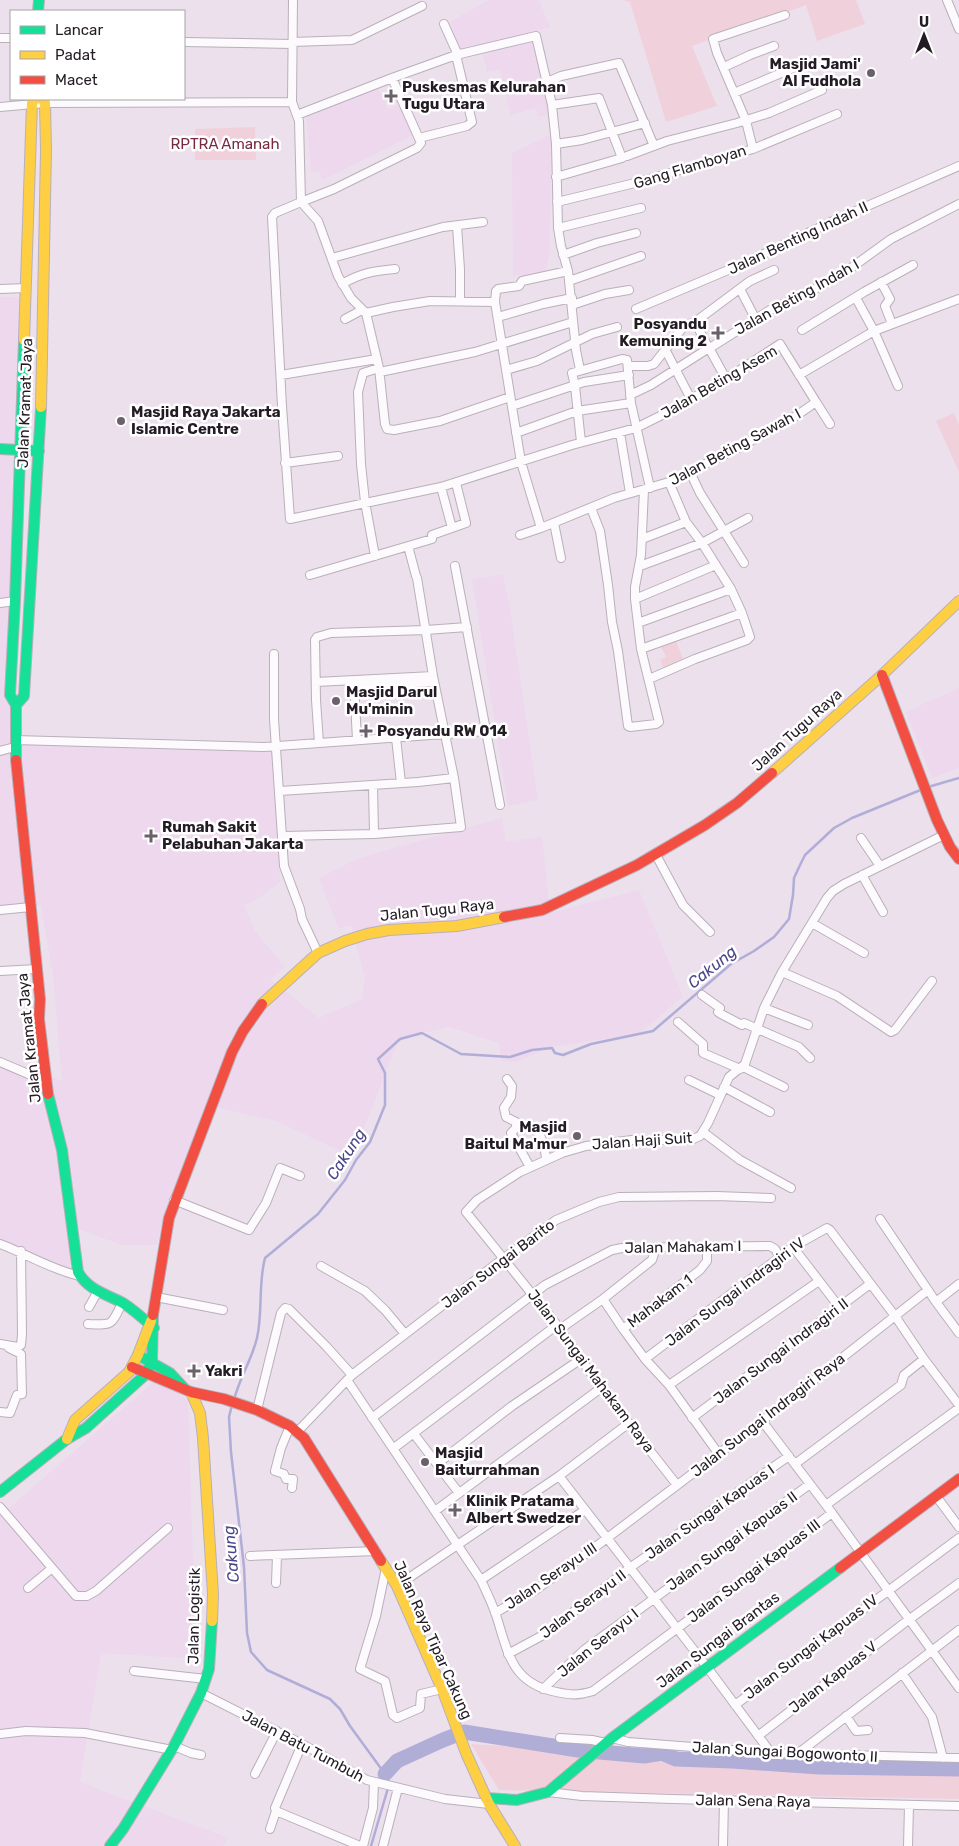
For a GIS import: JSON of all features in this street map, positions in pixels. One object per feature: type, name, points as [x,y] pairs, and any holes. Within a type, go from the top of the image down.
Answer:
[{"type":"street","points":[[293,0],[292,102],[299,121],[301,202],[318,221],[342,284],[351,298],[364,311],[377,359],[385,424],[388,429],[394,430],[440,421],[510,397]]},
{"type":"street","points":[[947,0],[959,28]]},
{"type":"street","points":[[185,42],[292,43],[352,40],[422,6]]},
{"type":"street","name":"Gang Flamboyan","points":[[557,202],[639,182],[753,149],[746,121],[717,53],[713,38],[785,15]]},
{"type":"street","points":[[419,138],[467,126],[472,122],[457,55],[444,24]]},
{"type":"street","points":[[297,115],[457,55],[536,36],[552,105],[556,144],[558,228],[568,271],[580,370]]},
{"type":"street","points":[[724,67],[750,54],[774,46]]},
{"type":"street","points":[[547,82],[561,76],[619,63],[654,146]]},
{"type":"street","points":[[734,93],[805,64]]},
{"type":"street","points":[[338,456],[285,463],[272,217],[274,213],[334,189],[417,148],[421,143],[392,78]]},
{"type":"street","points":[[556,177],[625,157],[654,146],[746,121],[822,90]]},
{"type":"street","points":[[552,105],[599,98],[612,132],[625,157]]},
{"type":"street","points":[[0,107],[38,101],[292,102]]},
{"type":"street","name":"Jalan Kramat Jaya","points":[[38,101],[26,288],[10,695],[16,705],[15,743],[40,999],[39,1020],[48,1095],[62,1150],[80,1276]]},
{"type":"street","name":"Jalan Kramat Jaya","points":[[16,705],[24,696],[39,451],[46,170],[38,101]]},
{"type":"street","points":[[753,149],[837,114]]},
{"type":"street","points":[[556,144],[582,140],[644,123]]},
{"type":"street","name":"Jalan Benting Indah II","points":[[636,308],[748,262],[833,221],[959,166]]},
{"type":"street","name":"Jalan Beting Indah I","points":[[631,399],[755,318],[840,276],[891,239],[959,204]]},
{"type":"street","points":[[558,228],[641,208]]},
{"type":"street","points":[[332,258],[444,227],[482,222]]},
{"type":"street","points":[[457,226],[460,302]]},
{"type":"street","points":[[563,255],[636,232]]},
{"type":"street","points":[[569,281],[640,256]]},
{"type":"street","points":[[802,330],[881,282],[913,265]]},
{"type":"street","points":[[342,284],[357,275],[375,270],[395,269]]},
{"type":"street","points":[[628,366],[648,366],[654,364],[684,326],[695,322],[750,281],[774,270]]},
{"type":"street","points":[[541,528],[521,462],[495,302],[496,291],[498,289],[518,286],[522,282],[568,271]]},
{"type":"street","points":[[881,282],[890,300],[885,306],[892,324]]},
{"type":"street","points":[[0,289],[26,288]]},
{"type":"street","points":[[498,317],[544,304],[572,301],[629,290]]},
{"type":"street","points":[[740,290],[755,318]]},
{"type":"street","points":[[856,298],[874,331],[898,386]]},
{"type":"street","points":[[800,375],[874,331],[959,299]]},
{"type":"street","points":[[345,319],[364,311],[422,302],[495,302]]},
{"type":"street","points":[[375,556],[365,502],[358,392],[363,372],[475,352],[573,322]]},
{"type":"street","points":[[695,322],[710,346],[726,379]]},
{"type":"street","points":[[506,370],[537,361],[599,332],[617,327]]},
{"type":"street","name":"Jalan Beting Asem","points":[[285,463],[289,517],[291,520],[314,513],[393,498],[456,483],[582,442],[636,428],[726,379],[780,344],[800,375]]},
{"type":"street","points":[[666,351],[691,399]]},
{"type":"street","points":[[280,374],[377,359]]},
{"type":"street","points":[[582,442],[572,373],[624,359],[627,360],[631,399],[647,489],[640,566],[635,587],[638,624],[641,649],[659,722],[629,727],[600,532],[591,508]]},
{"type":"street","name":"Jalan Beting Sawah I","points":[[520,535],[614,498],[669,482],[738,448],[796,416],[816,402],[800,375]]},
{"type":"street","points":[[512,406],[592,380],[629,376]]},
{"type":"street","points":[[516,433],[577,411],[631,399]]},
{"type":"street","points":[[816,402],[830,424]]},
{"type":"street","points":[[620,433],[630,493]]},
{"type":"street","points":[[0,449],[39,451]]},
{"type":"street","points":[[690,472],[700,493],[744,563]]},
{"type":"street","points":[[649,679],[695,659],[747,640],[750,636],[731,589],[702,543],[686,522],[669,482]]},
{"type":"street","points":[[310,575],[432,538],[432,536],[466,523],[456,483]]},
{"type":"street","points":[[441,487],[452,528]]},
{"type":"street","points":[[640,566],[702,543],[748,518]]},
{"type":"street","points":[[642,539],[686,522]]},
{"type":"street","points":[[554,523],[561,558]]},
{"type":"street","points":[[283,836],[374,834],[461,827],[454,778],[444,735],[416,577],[408,546]]},
{"type":"street","points":[[636,599],[716,565]]},
{"type":"street","points":[[455,566],[500,805]]},
{"type":"street","points":[[638,624],[731,589]]},
{"type":"street","points":[[0,603],[15,601]]},
{"type":"street","name":"Jalan Tugu Raya","points":[[152,1323],[169,1218],[174,1200],[232,1052],[243,1031],[266,999],[318,953],[345,941],[389,930],[457,926],[542,910],[608,880],[656,855],[737,803],[882,675],[959,601]]},
{"type":"street","points":[[641,649],[742,613]]},
{"type":"street","points":[[319,743],[315,640],[319,636],[331,633],[467,627]]},
{"type":"street","points":[[274,654],[274,705],[284,866],[302,919],[318,953]]},
{"type":"street","points":[[882,675],[919,778],[944,835],[958,855]]},
{"type":"street","points":[[316,682],[354,683],[434,679]]},
{"type":"street","points":[[354,683],[357,740]]},
{"type":"street","points":[[0,751],[15,743],[277,746],[486,731]]},
{"type":"street","points":[[396,738],[401,784]]},
{"type":"street","points":[[280,790],[401,784],[454,778]]},
{"type":"street","points":[[373,785],[374,834]]},
{"type":"street","name":"Jalan Haji Suit","points":[[504,1258],[480,1232],[466,1212],[476,1200],[530,1166],[586,1146],[632,1140],[697,1139],[703,1132],[729,1077],[742,1068],[764,1008],[782,972],[833,891],[944,835]]},
{"type":"street","points":[[861,838],[880,866]]},
{"type":"street","points":[[656,855],[683,905],[710,932]]},
{"type":"street","points":[[862,875],[883,912]]},
{"type":"street","points":[[0,910],[31,907]]},
{"type":"street","points":[[812,922],[864,953]]},
{"type":"street","points":[[0,972],[37,969]]},
{"type":"street","points":[[782,972],[837,996],[891,1032],[895,1030],[932,981]]},
{"type":"street","points":[[702,995],[720,1008],[718,1012],[721,1014],[742,1026],[744,1024],[798,1047],[810,1058]]},
{"type":"street","points":[[764,1008],[808,1025]]},
{"type":"street","points":[[678,1022],[703,1044],[703,1053],[784,1086]]},
{"type":"street","points":[[0,1062],[47,1082]]},
{"type":"street","points":[[507,1079],[512,1086],[511,1097],[504,1108],[506,1117],[516,1123],[516,1128],[511,1133],[530,1166]]},
{"type":"street","points":[[690,1080],[720,1095]]},
{"type":"street","points":[[724,1086],[770,1112]]},
{"type":"street","points":[[531,1126],[540,1134],[546,1160]]},
{"type":"street","points":[[703,1132],[740,1160],[791,1188]]},
{"type":"street","points":[[174,1200],[249,1230],[266,1203],[280,1168],[300,1176]]},
{"type":"street","name":"Jalan Sungai Barito","points":[[294,1428],[349,1378],[556,1220],[608,1199],[634,1196],[771,1198]]},
{"type":"street","points":[[880,1219],[936,1302],[959,1331]]},
{"type":"street","name":"Jalan Sungai Indragiri IV","points":[[646,1359],[793,1246],[827,1228],[870,1284]]},
{"type":"street","points":[[0,1244],[65,1273],[80,1276],[98,1291],[122,1303],[152,1323]]},
{"type":"street","name":"Mahakam 1","points":[[623,1329],[700,1270],[707,1261],[707,1246]]},
{"type":"street","name":"Jalan Mahakam I","points":[[372,1418],[545,1285],[612,1250],[622,1248],[770,1246],[775,1249],[780,1257]]},
{"type":"street","points":[[793,1246],[840,1308]]},
{"type":"street","points":[[394,1448],[558,1327],[603,1299],[652,1260],[656,1248]]},
{"type":"street","points":[[0,1345],[20,1345],[22,1334],[21,1252]]},
{"type":"street","name":"Jalan Sungai Mahakam Raya","points":[[504,1258],[558,1327],[601,1388],[677,1484]]},
{"type":"street","points":[[321,1266],[365,1291],[386,1310],[405,1334]]},
{"type":"street","points":[[669,1385],[819,1282]]},
{"type":"street","points":[[826,1505],[959,1406],[870,1284]]},
{"type":"street","name":"Jalan Sungai Indragiri II","points":[[692,1418],[870,1284]]},
{"type":"street","points":[[936,1302],[959,1284]]},
{"type":"street","name":"Jalan Sungai Indragiri Raya","points":[[607,1538],[762,1421],[928,1290]]},
{"type":"street","points":[[89,1307],[98,1291]]},
{"type":"street","points":[[156,1297],[223,1310]]},
{"type":"street","points":[[603,1299],[623,1329],[669,1385],[718,1453]]},
{"type":"street","points":[[88,1324],[107,1325],[111,1323],[122,1303]]},
{"type":"street","points":[[257,1410],[281,1313],[285,1308],[289,1309],[326,1346],[349,1378],[372,1418],[394,1448],[481,1580],[495,1613],[508,1654],[519,1673],[530,1683],[543,1689]]},
{"type":"street","points":[[68,1439],[75,1420],[115,1385],[132,1367],[152,1323]]},
{"type":"street","points":[[0,1492],[68,1439],[86,1428],[146,1374],[152,1361],[152,1323]]},
{"type":"street","points":[[0,1345],[21,1354],[22,1394],[17,1395],[10,1414],[0,1412]]},
{"type":"street","points":[[138,1355],[152,1361],[178,1379],[187,1390]]},
{"type":"street","points":[[437,1464],[512,1406],[581,1359]]},
{"type":"street","points":[[795,1464],[901,1385],[904,1375],[924,1359]]},
{"type":"street","name":"Jalan Raya Tipar Cakung","points":[[132,1367],[172,1385],[257,1410],[294,1428],[304,1438],[397,1586],[442,1689],[466,1753],[488,1801],[515,1846]]},
{"type":"street","points":[[435,1511],[601,1388]]},
{"type":"street","name":"Jalan Logistik","points":[[110,1846],[123,1829],[173,1748],[206,1680],[211,1649],[213,1594],[202,1423],[200,1413],[187,1390]]},
{"type":"street","points":[[762,1421],[790,1456],[957,1683]]},
{"type":"street","points":[[397,1586],[559,1476],[629,1423]]},
{"type":"street","points":[[292,1488],[293,1479],[286,1479],[284,1474],[276,1471],[281,1448],[294,1428]]},
{"type":"street","points":[[414,1434],[459,1493]]},
{"type":"street","name":"Jalan Sungai Kapuas I","points":[[631,1567],[790,1456]]},
{"type":"street","points":[[559,1476],[631,1567],[771,1754]]},
{"type":"street","name":"Jalan Sungai Brantas","points":[[488,1801],[517,1800],[548,1792],[606,1743],[959,1479]]},
{"type":"street","name":"Jalan Sungai Kapuas II","points":[[654,1598],[810,1484]]},
{"type":"street","points":[[936,1496],[959,1527]]},
{"type":"street","points":[[0,1507],[76,1596],[87,1596],[96,1591],[168,1528]]},
{"type":"street","points":[[481,1580],[585,1510]]},
{"type":"street","name":"Jalan Sungai Kapuas III","points":[[543,1689],[577,1696],[593,1691],[832,1513]]},
{"type":"street","name":"Jalan Serayu III","points":[[495,1613],[536,1589],[607,1538]]},
{"type":"street","name":"Jalan Sungai Kapuas IV","points":[[735,1705],[959,1538]]},
{"type":"street","points":[[250,1556],[376,1551]]},
{"type":"street","points":[[276,1582],[277,1556]]},
{"type":"street","name":"Jalan Serayu II","points":[[508,1654],[545,1634],[631,1567]]},
{"type":"street","points":[[386,1568],[376,1616],[360,1669],[384,1681],[393,1715],[397,1718],[420,1708],[420,1694],[442,1689]]},
{"type":"street","points":[[28,1588],[51,1569]]},
{"type":"street","name":"Jalan Kapuas V","points":[[758,1736],[909,1619],[959,1583]]},
{"type":"street","name":"Jalan Serayu I","points":[[543,1689],[584,1650],[654,1598]]},
{"type":"street","points":[[796,1754],[959,1630]]},
{"type":"street","points":[[134,1671],[206,1680]]},
{"type":"street","points":[[902,1673],[932,1717],[943,1758]]},
{"type":"street","name":"Jalan Batu Tumbuh","points":[[201,1693],[302,1744],[367,1780],[377,1783],[361,1846]]},
{"type":"street","points":[[846,1716],[856,1730],[868,1730]]},
{"type":"street","points":[[0,1734],[26,1731],[85,1733],[173,1748],[201,1755]]},
{"type":"street","points":[[255,1774],[276,1731]]},
{"type":"street","name":"Jalan Sungai Bogowonto II","points":[[560,1738],[606,1743],[628,1742],[771,1754],[959,1758]]},
{"type":"street","points":[[270,1829],[302,1744]]},
{"type":"street","points":[[377,1783],[445,1799],[488,1801]]},
{"type":"street","points":[[383,1846],[395,1787]]},
{"type":"street","name":"Jalan Sena Raya","points":[[548,1792],[582,1796],[959,1806]]},
{"type":"street","points":[[723,1846],[724,1800]]},
{"type":"street","points":[[908,1846],[909,1805]]},
{"type":"street","points":[[276,1810],[361,1846]]},
{"type":"shaded area","points":[[489,0],[539,0],[550,27],[460,51],[450,22]]},
{"type":"shaded area","points":[[535,37],[554,113],[538,117],[536,108],[511,115],[500,70],[487,72],[482,49]]},
{"type":"shaded area","points":[[377,87],[388,109],[400,104],[415,134],[323,180],[319,171],[311,172],[306,114]]},
{"type":"shaded area","points":[[552,134],[549,257],[545,274],[513,275],[512,153]]},
{"type":"shaded area","points":[[0,297],[25,297],[9,739],[275,752],[280,882],[256,900],[244,905],[254,930],[285,967],[270,979],[319,1018],[362,999],[365,978],[351,925],[339,929],[319,878],[359,858],[502,818],[506,842],[542,837],[550,913],[639,890],[683,996],[639,1034],[551,1047],[517,1062],[502,1061],[499,1043],[450,1027],[399,1038],[353,1157],[276,1121],[206,1105],[160,1228],[157,1245],[122,1245],[68,1225],[70,1269],[0,1241],[0,1057],[62,1081],[53,975],[41,905],[0,909]]},
{"type":"shaded area","points":[[503,575],[510,609],[538,800],[508,806],[472,579]]},
{"type":"shaded area","points":[[959,688],[959,768],[932,778],[906,712]]},
{"type":"shaded area","points":[[157,1379],[188,1400],[196,1659],[101,1653],[80,1782],[228,1838],[223,1846],[0,1846],[0,1516]]},
{"type":"green space","points":[[623,0],[856,0],[865,24],[817,41],[806,5],[692,46],[717,106],[666,122],[630,2]]},
{"type":"green space","name":"RPTRA Amanah","points":[[255,127],[256,160],[195,160],[195,129]]},
{"type":"green space","points":[[954,413],[959,425],[959,472],[936,421]]},
{"type":"green space","points":[[676,641],[684,661],[664,669],[660,660],[666,657],[661,647]]},
{"type":"green space","points":[[471,1744],[601,1752],[959,1761],[959,1799],[499,1790]]},
{"type":"waterway","name":"Cakung","points":[[928,787],[959,778]]},
{"type":"waterway","name":"Cakung","points":[[234,1400],[257,1338],[265,1258],[318,1214],[345,1180],[356,1160],[370,1142],[385,1105],[385,1073],[378,1059],[400,1039],[422,1033],[461,1054],[510,1057],[532,1050],[552,1048],[555,1053],[563,1055],[591,1044],[653,1031],[731,964],[774,937],[789,919],[794,878],[805,855],[834,828],[852,818],[923,789]]},
{"type":"waterway","name":"Cakung","points":[[232,1405],[229,1417],[231,1452],[244,1567],[247,1633],[251,1652],[267,1670],[330,1699],[340,1709],[385,1774],[388,1782]]},
{"type":"waterway","points":[[385,1774],[397,1761],[464,1732],[578,1750],[644,1756],[662,1753],[676,1759],[819,1767],[959,1769]]},
{"type":"waterway","name":"Cakung","points":[[371,1846],[388,1788]]},
{"type":"traffic: fast","points":[[38,10],[39,0]]},
{"type":"traffic: fast","points":[[16,760],[16,705],[10,695],[24,340]]},
{"type":"traffic: fast","points":[[16,705],[24,696],[41,407]]},
{"type":"traffic: fast","points":[[0,449],[39,451]]},
{"type":"traffic: fast","points":[[48,1094],[62,1150],[78,1272],[92,1287],[123,1303],[154,1328]]},
{"type":"traffic: fast","points":[[0,1492],[67,1439],[86,1428],[146,1374],[152,1361],[153,1315]]},
{"type":"traffic: fast","points":[[138,1355],[170,1373],[184,1388]]},
{"type":"traffic: fast","points":[[486,1798],[517,1800],[548,1792],[612,1738],[840,1568]]},
{"type":"traffic: fast","points":[[110,1846],[123,1829],[174,1746],[201,1693],[209,1669],[212,1621]]},
{"type":"traffic: slow","points":[[24,340],[32,103],[34,100]]},
{"type":"traffic: slow","points":[[41,407],[46,151],[45,103],[43,100]]},
{"type":"traffic: slow","points":[[772,773],[882,675],[959,601]]},
{"type":"traffic: slow","points":[[262,1004],[318,953],[345,941],[389,930],[457,926],[504,917]]},
{"type":"traffic: slow","points":[[67,1439],[75,1420],[129,1372],[138,1355],[151,1321]]},
{"type":"traffic: slow","points":[[191,1392],[200,1413],[203,1438],[213,1594],[212,1621]]},
{"type":"traffic: slow","points":[[381,1561],[397,1586],[489,1804],[515,1846]]},
{"type":"traffic: jam","points":[[882,675],[937,820],[950,847],[959,859]]},
{"type":"traffic: jam","points":[[16,760],[40,999],[39,1019],[48,1094]]},
{"type":"traffic: jam","points":[[504,917],[542,910],[637,865],[705,825],[737,803],[772,773]]},
{"type":"traffic: jam","points":[[153,1315],[169,1218],[232,1052],[243,1031],[262,1004]]},
{"type":"traffic: jam","points":[[132,1367],[191,1392],[224,1399],[257,1410],[290,1426],[304,1438],[381,1561]]},
{"type":"traffic: jam","points":[[840,1568],[959,1479]]},
{"type":"place","name":"Masjid Jami' Al Fudhola","points":[[871,73]]},
{"type":"place","name":"Puskesmas Kelurahan Tugu Utara","points":[[391,96]]},
{"type":"place","name":"Posyandu Kemuning 2","points":[[718,333]]},
{"type":"place","name":"Masjid Raya Jakarta Islamic Centre","points":[[121,421]]},
{"type":"place","name":"Masjid Darul Mu'minin","points":[[336,701]]},
{"type":"place","name":"Posyandu RW 014","points":[[366,731]]},
{"type":"place","name":"Rumah Sakit Pelabuhan Jakarta","points":[[151,836]]},
{"type":"place","name":"Masjid Baitul Ma'mur","points":[[577,1136]]},
{"type":"place","name":"Yakri","points":[[194,1371]]},
{"type":"place","name":"Masjid Baiturrahman","points":[[425,1462]]},
{"type":"place","name":"Klinik Pratama Albert Swedzer","points":[[455,1510]]}]
